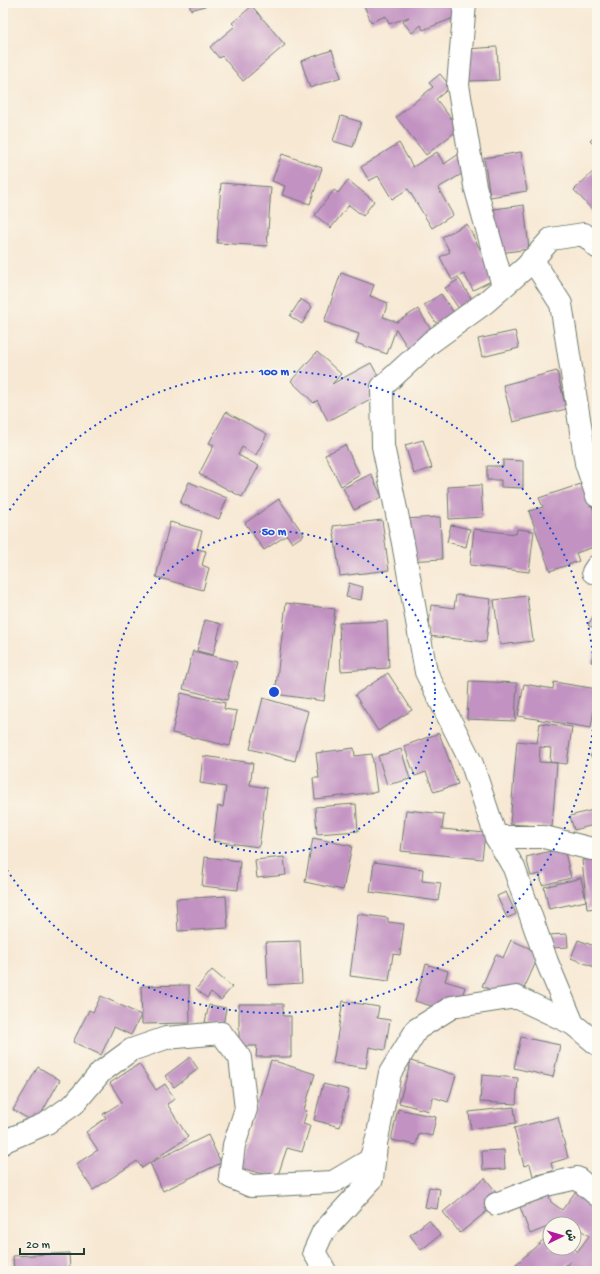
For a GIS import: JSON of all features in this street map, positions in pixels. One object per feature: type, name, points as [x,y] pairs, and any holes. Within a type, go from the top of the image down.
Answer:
[{"type":"street","points":[[465,3],[458,84],[475,186],[503,286]]},
{"type":"street","points":[[573,1024],[547,962],[514,868],[496,837],[472,764],[426,672],[404,542],[383,446],[382,387],[431,342],[486,302],[551,239],[584,234],[597,247]]},
{"type":"street","points":[[532,259],[561,304],[586,463],[597,496]]},
{"type":"street","points":[[496,837],[544,837],[592,849],[597,848]]},
{"type":"street","points":[[325,1271],[314,1252],[323,1232],[372,1179],[377,1139],[390,1073],[418,1029],[452,1007],[516,997],[573,1024],[597,1044]]},
{"type":"street","points":[[3,1142],[47,1123],[74,1104],[101,1072],[131,1050],[166,1038],[221,1033],[240,1058],[246,1108],[234,1145],[230,1177],[251,1186],[333,1182],[370,1160],[377,1139]]},
{"type":"street","points":[[496,1204],[546,1185],[578,1178],[597,1195]]},
{"type":"building","points":[[189,3],[207,3],[208,5],[191,10]]},
{"type":"building","points":[[363,3],[456,3],[461,15],[423,30],[421,25],[412,33],[403,22],[409,17],[389,24],[386,16],[371,22]]},
{"type":"building","points":[[252,6],[285,45],[243,81],[222,56],[219,58],[210,47],[235,26],[232,23]]},
{"type":"building","points":[[497,47],[499,80],[468,81],[466,49]]},
{"type":"building","points":[[332,50],[341,77],[310,88],[301,61]]},
{"type":"building","points":[[440,74],[451,87],[436,99],[459,129],[426,155],[396,117],[433,87],[429,83]]},
{"type":"building","points":[[341,116],[361,122],[353,147],[333,141]]},
{"type":"building","points":[[597,134],[597,148],[590,141]]},
{"type":"building","points":[[399,143],[413,167],[437,152],[444,164],[462,152],[472,168],[438,188],[453,215],[432,228],[408,189],[392,199],[378,176],[369,181],[361,167]]},
{"type":"building","points":[[521,152],[527,191],[490,197],[484,158]]},
{"type":"building","points":[[282,154],[322,168],[310,204],[282,195],[285,186],[272,181]]},
{"type":"building","points":[[597,168],[597,215],[574,190]]},
{"type":"building","points":[[348,180],[374,201],[363,216],[349,205],[331,228],[315,215],[334,190],[338,193]]},
{"type":"building","points":[[221,183],[271,187],[267,246],[217,243]]},
{"type":"building","points":[[524,205],[529,249],[500,253],[494,209]]},
{"type":"building","points":[[467,224],[495,279],[473,290],[464,274],[452,280],[440,257],[450,252],[442,237]]},
{"type":"building","points":[[341,273],[374,285],[370,296],[388,303],[383,317],[397,322],[418,309],[437,339],[412,355],[396,329],[387,354],[356,343],[359,334],[324,322]]},
{"type":"building","points":[[459,279],[478,309],[465,318],[445,288]]},
{"type":"building","points":[[441,294],[460,322],[443,333],[424,305]]},
{"type":"building","points":[[301,299],[312,307],[302,324],[290,316]]},
{"type":"building","points":[[515,331],[519,348],[482,357],[478,339]]},
{"type":"building","points":[[317,352],[341,374],[332,384],[371,363],[386,391],[328,421],[317,400],[314,403],[291,381]]},
{"type":"building","points":[[557,371],[566,409],[513,422],[503,385]]},
{"type":"building","points":[[226,412],[267,434],[256,455],[242,447],[238,455],[259,466],[242,497],[199,474],[214,445],[209,443]]},
{"type":"building","points":[[423,440],[432,468],[414,474],[405,445]]},
{"type":"building","points":[[345,445],[360,475],[341,486],[325,455]]},
{"type":"building","points":[[503,460],[523,461],[523,488],[501,487],[501,480],[487,480],[487,466],[503,466]]},
{"type":"building","points":[[371,474],[382,497],[354,510],[343,488]]},
{"type":"building","points":[[189,482],[227,498],[219,519],[180,503]]},
{"type":"building","points":[[584,483],[597,520],[597,546],[576,553],[579,561],[550,571],[529,511],[543,507],[539,498]]},
{"type":"building","points":[[481,485],[483,517],[449,519],[448,487]]},
{"type":"building","points":[[279,499],[304,535],[292,543],[287,535],[264,550],[245,523]]},
{"type":"building","points":[[440,517],[442,559],[406,561],[403,519]]},
{"type":"building","points":[[382,520],[389,570],[340,576],[333,526]]},
{"type":"building","points":[[170,522],[202,531],[197,549],[206,551],[202,565],[209,568],[203,590],[156,577]]},
{"type":"building","points":[[451,525],[470,529],[466,547],[447,542]]},
{"type":"building","points":[[474,529],[516,534],[517,529],[534,531],[529,572],[470,565]]},
{"type":"building","points":[[349,583],[363,587],[361,600],[346,597]]},
{"type":"building","points":[[456,595],[491,599],[486,642],[428,636],[431,605],[454,608]]},
{"type":"building","points":[[527,596],[533,641],[500,645],[494,600]]},
{"type":"building","points":[[286,603],[335,609],[324,701],[275,694]]},
{"type":"building","points":[[597,610],[597,630],[588,625]]},
{"type":"building","points":[[205,620],[221,624],[213,655],[197,651]]},
{"type":"building","points":[[387,621],[389,668],[341,671],[339,623]]},
{"type":"building","points":[[193,651],[237,662],[227,700],[183,689]]},
{"type":"building","points":[[594,651],[597,652],[597,664],[591,662]]},
{"type":"building","points":[[388,673],[412,710],[378,731],[355,695]]},
{"type":"building","points":[[469,681],[517,683],[515,721],[467,719]]},
{"type":"building","points":[[554,682],[597,689],[591,728],[518,716],[524,684],[553,689]]},
{"type":"building","points":[[181,693],[225,703],[224,709],[237,711],[230,746],[172,733]]},
{"type":"building","points":[[263,698],[308,711],[295,761],[250,749]]},
{"type":"building","points":[[540,723],[572,727],[567,764],[550,762],[551,748],[540,747],[539,762],[557,763],[552,827],[510,824],[517,741],[537,743]]},
{"type":"building","points":[[439,733],[458,784],[434,792],[426,772],[415,776],[404,746]]},
{"type":"building","points":[[597,746],[597,762],[590,756]]},
{"type":"building","points":[[354,748],[355,756],[372,754],[377,792],[315,799],[313,778],[319,778],[316,753]]},
{"type":"building","points":[[401,749],[410,779],[387,785],[378,756]]},
{"type":"building","points":[[203,756],[253,763],[250,785],[267,788],[259,847],[213,841],[218,806],[223,807],[226,787],[200,783]]},
{"type":"building","points":[[356,804],[358,831],[317,834],[315,807]]},
{"type":"building","points":[[597,809],[597,836],[594,825],[574,830],[570,816]]},
{"type":"building","points":[[406,810],[444,814],[442,829],[485,833],[482,859],[401,851]]},
{"type":"building","points":[[313,838],[352,846],[343,890],[305,882]]},
{"type":"building","points":[[564,848],[571,878],[542,885],[540,874],[531,876],[526,857]]},
{"type":"building","points":[[205,857],[240,861],[238,890],[202,886]]},
{"type":"building","points":[[284,857],[286,875],[257,878],[255,860]]},
{"type":"building","points":[[597,859],[597,908],[587,909],[582,860]]},
{"type":"building","points":[[374,862],[423,869],[422,881],[441,883],[438,901],[370,892]]},
{"type":"building","points":[[581,878],[586,901],[549,909],[544,887]]},
{"type":"building","points":[[506,892],[516,914],[507,918],[497,896]]},
{"type":"building","points":[[226,896],[228,928],[178,931],[176,899]]},
{"type":"building","points":[[358,914],[388,918],[388,922],[404,924],[400,955],[393,954],[389,981],[350,976]]},
{"type":"building","points":[[567,934],[568,947],[549,948],[548,935]]},
{"type":"building","points":[[511,940],[540,953],[518,1002],[482,986],[496,954],[503,958]]},
{"type":"building","points":[[578,940],[597,947],[597,968],[571,958]]},
{"type":"building","points":[[300,941],[302,983],[268,985],[266,942]]},
{"type":"building","points":[[426,964],[448,971],[445,981],[465,987],[457,1014],[415,1001]]},
{"type":"building","points":[[212,970],[232,987],[221,1000],[211,992],[207,998],[196,989]]},
{"type":"building","points":[[189,985],[190,1023],[142,1024],[141,986]]},
{"type":"building","points":[[101,996],[141,1015],[131,1035],[114,1027],[101,1055],[73,1042],[89,1010],[93,1012]]},
{"type":"building","points":[[343,1001],[379,1007],[377,1018],[390,1020],[385,1050],[369,1047],[366,1068],[333,1063]]},
{"type":"building","points":[[239,1004],[283,1004],[283,1016],[291,1016],[291,1057],[256,1057],[257,1046],[239,1046]]},
{"type":"building","points":[[209,1005],[226,1008],[223,1025],[205,1022]]},
{"type":"building","points":[[521,1037],[560,1045],[553,1077],[514,1068]]},
{"type":"building","points":[[190,1057],[198,1069],[174,1087],[165,1076]]},
{"type":"building","points":[[271,1060],[315,1074],[304,1110],[307,1111],[303,1124],[310,1126],[302,1152],[287,1148],[277,1178],[238,1167]]},
{"type":"building","points":[[411,1061],[456,1075],[448,1102],[433,1097],[429,1111],[399,1103]]},
{"type":"building","points":[[139,1064],[156,1090],[165,1084],[175,1099],[167,1104],[188,1137],[142,1168],[137,1161],[93,1190],[76,1164],[98,1150],[86,1132],[106,1118],[103,1114],[122,1102],[110,1083]]},
{"type":"building","points":[[38,1067],[60,1080],[36,1123],[13,1110]]},
{"type":"building","points":[[482,1075],[518,1078],[516,1104],[480,1102]]},
{"type":"building","points":[[323,1084],[349,1090],[340,1127],[314,1120]]},
{"type":"building","points":[[514,1107],[516,1123],[471,1129],[469,1112]]},
{"type":"building","points":[[398,1109],[436,1117],[432,1136],[419,1133],[416,1145],[391,1140]]},
{"type":"building","points":[[558,1117],[568,1158],[551,1163],[553,1171],[533,1176],[530,1164],[524,1166],[514,1128]]},
{"type":"building","points":[[208,1135],[221,1163],[163,1191],[150,1163]]},
{"type":"building","points":[[504,1150],[505,1169],[483,1170],[482,1151]]},
{"type":"building","points":[[485,1178],[502,1199],[460,1233],[443,1212]]},
{"type":"building","points":[[429,1187],[440,1189],[437,1209],[425,1207]]},
{"type":"building","points":[[576,1191],[597,1205],[597,1271],[563,1271],[571,1261],[559,1271],[518,1271],[514,1266],[542,1241],[542,1256],[582,1256],[582,1245],[589,1236],[582,1231],[582,1216],[542,1216],[542,1229],[530,1234],[520,1207],[549,1196],[551,1202],[562,1210]]},
{"type":"building","points":[[429,1220],[440,1235],[421,1250],[410,1235]]},
{"type":"building","points":[[69,1253],[70,1271],[14,1271],[13,1256]]}]
